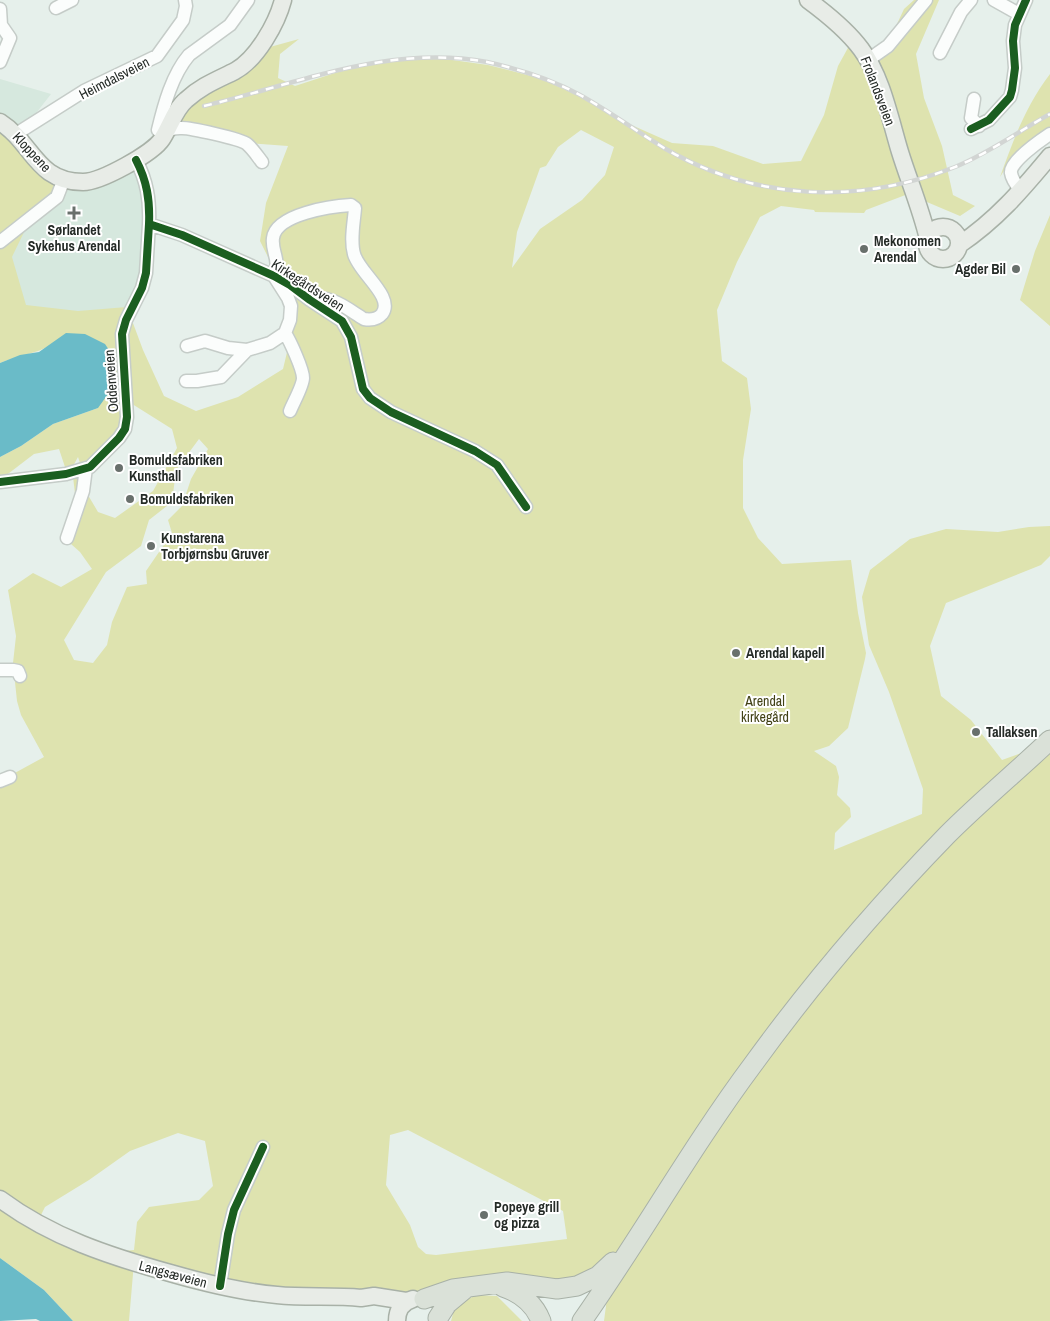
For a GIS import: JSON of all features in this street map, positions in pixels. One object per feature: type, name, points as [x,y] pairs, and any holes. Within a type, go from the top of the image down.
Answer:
[{"type":"highway","points":[[582,1321],[718,1112],[789,1016],[882,906],[948,835],[1050,740]]},
{"type":"highway","points":[[596,1321],[625,1272],[725,1117],[785,1036],[840,967],[888,912],[954,844],[1050,756]]},
{"type":"highway","points":[[415,1300],[454,1289],[506,1282],[557,1289],[588,1283],[608,1269],[656,1208]]},
{"type":"highway","points":[[590,1321],[625,1272]]},
{"type":"highway","points":[[494,1284],[515,1291],[525,1298],[533,1305],[542,1321]]},
{"type":"highway","points":[[438,1319],[447,1304],[466,1288]]},
{"type":"main road","points":[[64,179],[84,182],[100,178],[136,160],[162,140],[184,102],[198,89],[236,70],[260,48],[277,18],[283,0]]},
{"type":"main road","name":"Frolandsveien","points":[[808,0],[845,30],[861,48],[868,60],[879,86],[918,202],[928,238]]},
{"type":"main road","name":"Kloppene","points":[[0,122],[16,134],[50,174],[64,179]]},
{"type":"main road","points":[[987,223],[934,230],[928,238],[930,251],[933,255],[941,258],[952,256],[959,245],[974,235],[1005,208],[1050,156]]},
{"type":"main road","name":"Frolandsveien","points":[[918,202],[947,228]]},
{"type":"main road","points":[[947,228],[957,235],[959,245]]},
{"type":"main road","name":"Langsæveien","points":[[0,1199],[60,1236],[125,1260],[220,1286],[276,1295],[361,1298],[374,1296],[415,1300]]},
{"type":"main road","name":"Langsæveien","points":[[361,1298],[378,1306],[397,1321]]},
{"type":"main road","points":[[397,1321],[399,1310],[415,1300],[434,1306],[438,1319]]},
{"type":"street","points":[[56,8],[72,0]]},
{"type":"street","name":"Heimdalsveien","points":[[16,134],[84,91],[157,56],[183,20],[186,6],[185,0]]},
{"type":"street","points":[[248,0],[230,25],[189,55],[184,61],[171,90],[158,130],[166,132],[180,128],[191,128],[239,140],[247,144],[262,162]]},
{"type":"street","points":[[868,60],[888,46],[920,10],[926,0]]},
{"type":"street","points":[[940,53],[961,12],[971,0]]},
{"type":"street","points":[[994,0],[1020,14]]},
{"type":"street","points":[[974,99],[971,118],[975,127],[989,120],[1008,101],[1012,90],[1015,62],[1013,41],[1015,25],[1026,0]]},
{"type":"street","points":[[0,9],[1,25],[10,38],[0,62]]},
{"type":"street","points":[[1021,191],[1015,184],[1011,169],[1016,161],[1050,134]]},
{"type":"street","points":[[136,160],[147,185],[150,207],[149,224]]},
{"type":"street","points":[[0,242],[57,197],[64,179]]},
{"type":"street","points":[[187,346],[205,341],[228,348],[247,350],[270,343],[285,333],[290,320],[291,306],[274,276],[278,266],[273,237],[274,232],[280,224],[322,209],[351,205],[355,208],[353,252],[357,264],[384,299],[383,313],[376,319],[369,320],[364,319],[335,301],[321,297],[310,300]]},
{"type":"street","name":"Kirkegårdsveien","points":[[149,224],[182,234],[274,276],[342,321],[351,337],[363,389],[370,398],[391,412],[475,451],[497,465],[526,507]]},
{"type":"street","name":"Oddenveien","points":[[0,482],[66,474],[86,468],[95,463],[125,429],[122,334],[126,320],[142,288],[146,273],[149,224]]},
{"type":"street","points":[[285,333],[303,376],[302,384],[290,411]]},
{"type":"street","points":[[186,381],[221,377],[247,350]]},
{"type":"street","points":[[67,538],[83,491],[86,468]]},
{"type":"street","points":[[0,670],[18,671],[20,676]]},
{"type":"street","points":[[220,1286],[228,1234],[234,1210],[263,1147]]},
{"type":"shaded area","name":"Sørlandet Sykehus Arendal","points":[[0,79],[51,94],[19,135],[64,184],[135,165],[149,196],[148,231],[134,305],[0,350]]},
{"type":"green space","name":"Arendal kirkegård","points":[[914,0],[939,0],[916,54],[924,98],[942,146],[953,195],[975,206],[960,216],[908,194],[866,210],[864,213],[815,212],[814,210],[781,206],[760,217],[737,262],[717,310],[722,361],[747,378],[751,409],[743,460],[743,508],[758,538],[782,564],[851,560],[858,613],[866,653],[865,659],[848,728],[829,746],[814,751],[836,766],[839,777],[837,795],[850,808],[851,817],[835,833],[834,850],[922,814],[923,789],[889,692],[869,645],[862,597],[870,570],[910,539],[946,529],[998,532],[1050,526],[1050,556],[1041,565],[946,603],[930,646],[941,696],[971,720],[1002,760],[1043,745],[1050,739],[1050,1321],[604,1321],[609,1283],[562,1284],[480,1275],[440,1290],[398,1298],[261,1285],[134,1262],[129,1321],[73,1321],[44,1290],[0,1258],[0,779],[2,780],[44,757],[21,715],[17,701],[13,663],[16,636],[8,590],[33,573],[61,587],[92,569],[80,552],[62,536],[76,502],[72,468],[65,467],[59,449],[34,454],[0,480],[0,457],[21,446],[53,424],[98,408],[51,345],[39,351],[0,363],[0,125],[62,194],[25,230],[12,257],[26,305],[78,311],[127,307],[143,350],[164,396],[196,411],[238,397],[283,369],[289,344],[291,292],[275,271],[260,241],[266,203],[288,146],[248,143],[175,126],[187,105],[226,74],[270,47],[299,39],[280,54],[278,78],[295,86],[341,71],[388,60],[438,58],[488,65],[539,78],[584,98],[627,123],[672,143],[713,146],[763,164],[801,161],[824,115],[838,66],[849,46],[883,54],[904,9]],"holes":[[[581,130],[614,147],[605,175],[582,200],[540,229],[512,268],[517,232],[540,168],[546,166],[558,147]],[[129,402],[172,429],[177,448],[153,491],[115,518],[98,512],[72,468],[78,457],[81,466],[100,452],[120,430]],[[199,439],[208,449],[191,479],[182,506],[168,520],[172,533],[146,571],[147,584],[127,587],[112,622],[107,645],[93,663],[74,660],[64,640],[106,572],[141,546],[149,520],[172,502],[176,470]],[[408,1130],[563,1211],[567,1239],[436,1255],[426,1254],[418,1247],[410,1225],[386,1185],[390,1135]],[[178,1133],[205,1141],[213,1186],[199,1200],[149,1207],[137,1222],[134,1250],[111,1252],[36,1225],[45,1207],[89,1180],[130,1151]]]},
{"type":"green space","points":[[1050,74],[1050,136],[1005,169],[1000,177],[1027,111]]},
{"type":"green space","points":[[1050,215],[1050,326],[1020,300],[1035,251]]},
{"type":"green space","points":[[476,1295],[497,1296],[522,1321],[451,1321],[455,1306]]},
{"type":"water","points":[[66,333],[85,334],[105,344],[111,353],[108,394],[98,408],[53,424],[21,446],[0,457],[0,363],[20,355],[39,352]]},
{"type":"water","points":[[0,1258],[44,1290],[73,1321],[40,1321],[36,1319],[0,1321]]},
{"type":"railway","points":[[204,106],[344,69],[379,62],[415,58],[451,58],[487,62],[535,75],[569,89],[664,148],[699,166],[734,179],[770,187],[807,192],[844,192],[881,188],[918,179],[968,161],[992,149],[1050,114]]},
{"type":"cycle path","points":[[971,129],[989,120],[1010,97],[1015,68],[1013,41],[1015,25],[1026,0]]},
{"type":"cycle path","points":[[136,160],[143,175],[147,191],[149,224],[182,235],[274,276],[342,321],[351,337],[363,389],[370,398],[391,412],[475,451],[497,465],[526,507]]},
{"type":"cycle path","points":[[0,482],[66,474],[90,467],[119,438],[125,429],[127,417],[122,334],[126,320],[142,288],[146,273],[149,224]]},
{"type":"cycle path","points":[[220,1286],[228,1234],[234,1210],[263,1147]]},
{"type":"place","name":"Sørlandet Sykehus Arendal","points":[[74,213]]},
{"type":"place","name":"Mekonomen Arendal","points":[[864,249]]},
{"type":"place","name":"Agder Bil","points":[[1016,269]]},
{"type":"place","name":"Bomuldsfabriken Kunsthall","points":[[119,468]]},
{"type":"place","name":"Bomuldsfabriken","points":[[130,499]]},
{"type":"place","name":"Kunstarena Torbjørnsbu Gruver","points":[[151,546]]},
{"type":"place","name":"Arendal kapell","points":[[736,653]]},
{"type":"place","name":"Tallaksen","points":[[976,732]]},
{"type":"place","name":"Popeye grill og pizza","points":[[484,1215]]}]
